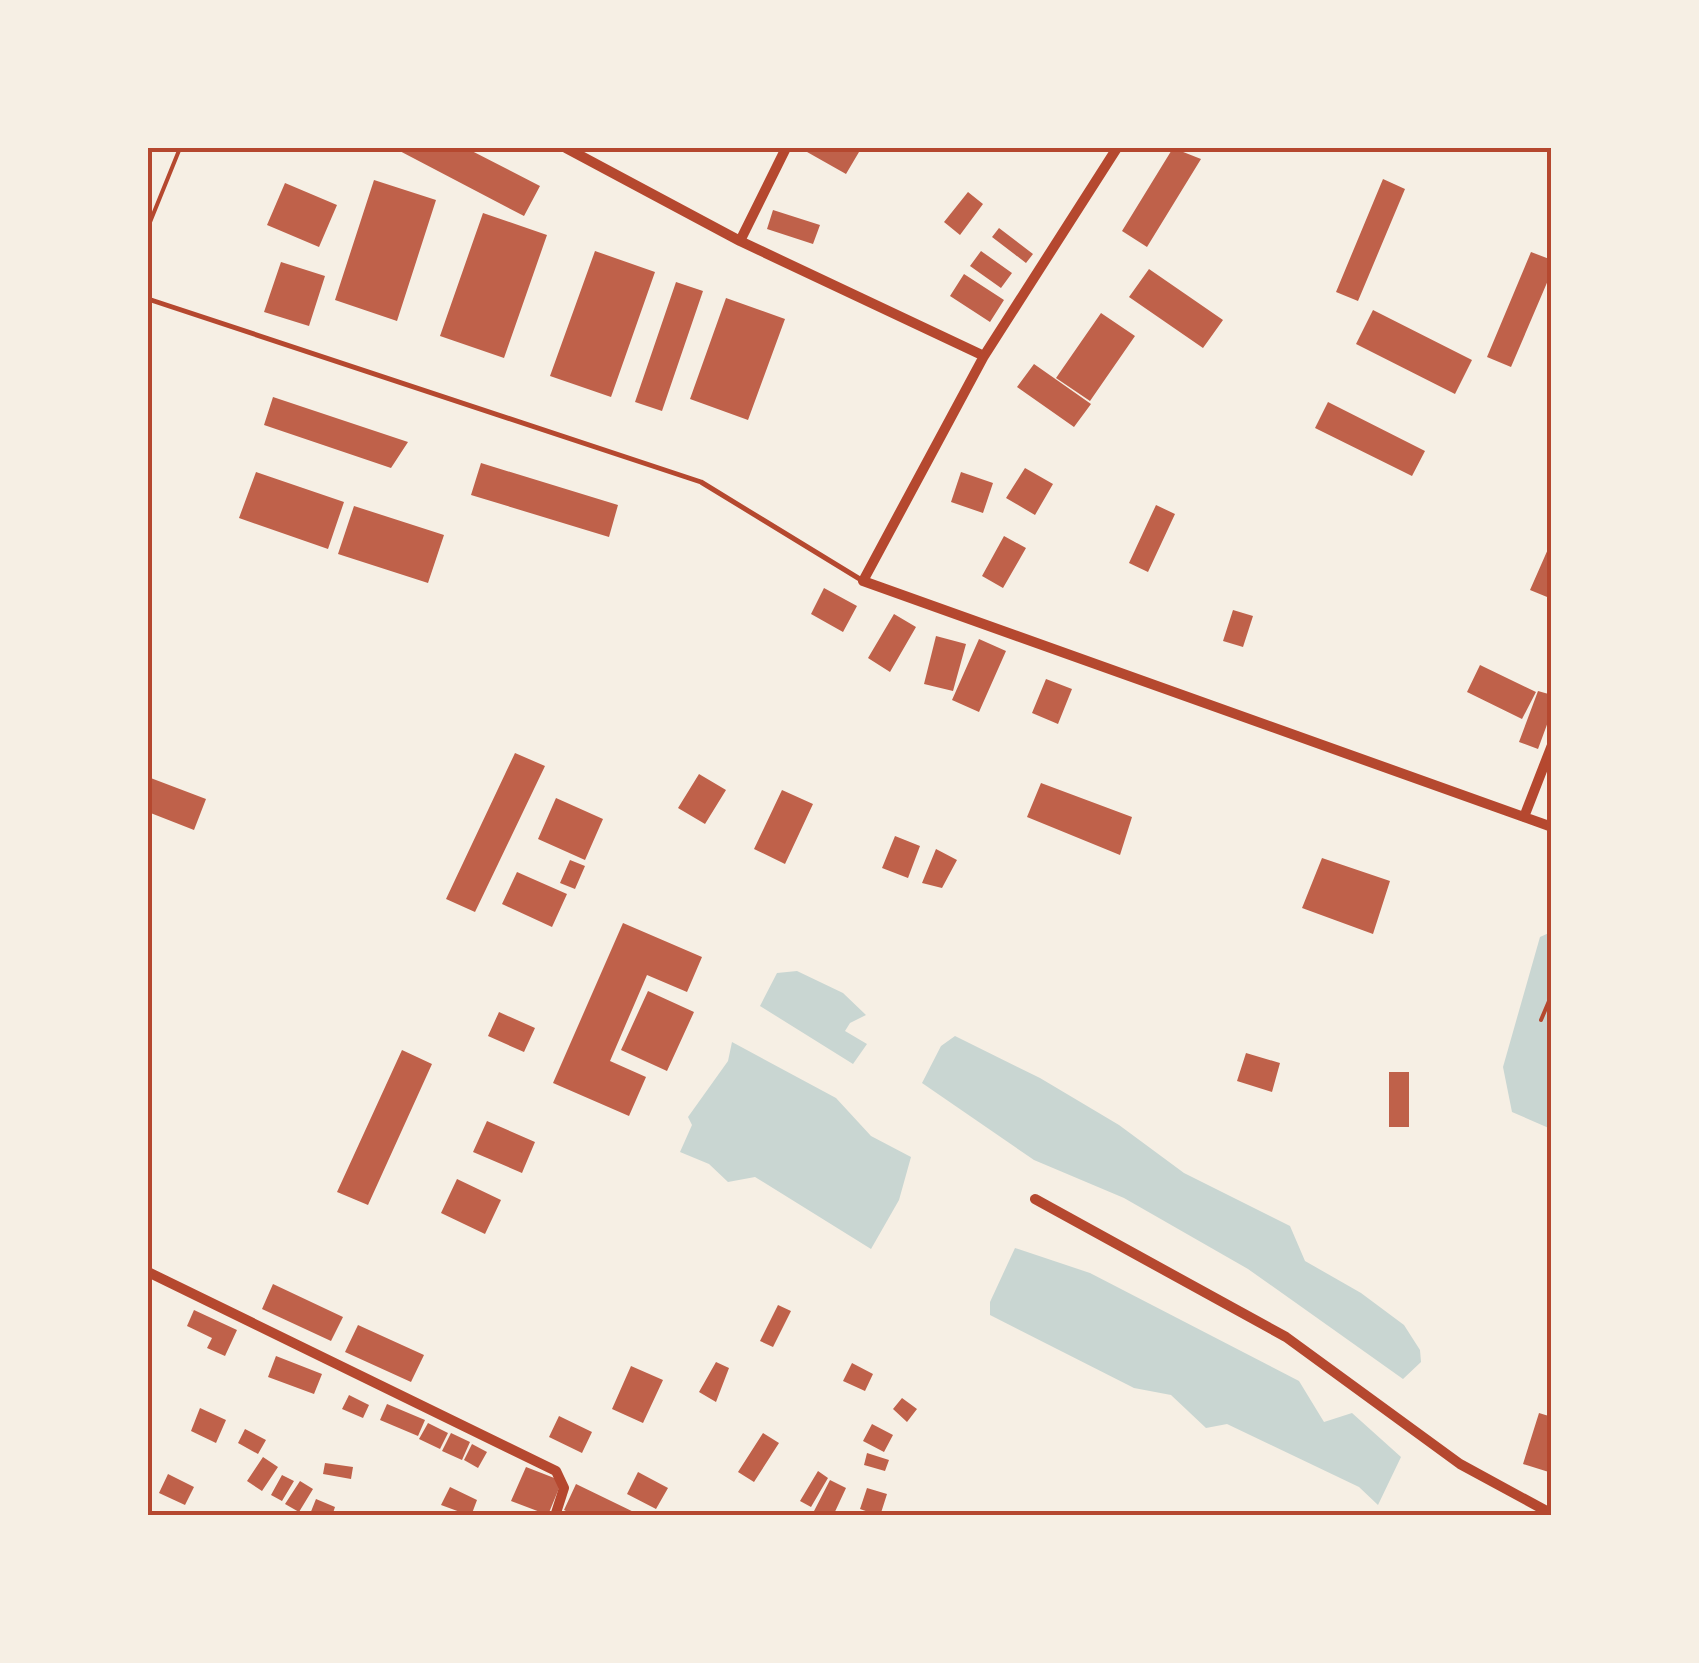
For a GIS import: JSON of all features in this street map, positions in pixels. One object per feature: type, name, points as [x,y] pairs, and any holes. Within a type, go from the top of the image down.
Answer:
[{"type":"street","points":[[566,148],[740,241],[984,356]]},
{"type":"street","points":[[740,241],[786,148]]},
{"type":"street","points":[[1117,148],[984,356],[863,581],[1552,827]]},
{"type":"street","points":[[1524,817],[1552,745]]},
{"type":"street","points":[[1035,1200],[1286,1337],[1460,1464],[1552,1514]]},
{"type":"street","points":[[148,1272],[556,1472],[564,1488],[554,1516]]},
{"type":"lane","points":[[148,299],[701,482],[863,581]]},
{"type":"path","points":[[148,227],[180,148]]},
{"type":"path","points":[[1541,1020],[1552,994]]},
{"type":"shaded area","points":[[1551,932],[1551,1129],[1512,1112],[1503,1067],[1540,937]]},
{"type":"shaded area","points":[[797,971],[843,993],[866,1015],[850,1023],[845,1031],[867,1044],[853,1064],[760,1006],[777,973]]},
{"type":"shaded area","points":[[955,1036],[1040,1078],[1119,1125],[1184,1173],[1290,1226],[1305,1261],[1361,1293],[1404,1325],[1420,1350],[1421,1362],[1403,1379],[1248,1269],[1124,1198],[1034,1160],[922,1083],[941,1046]]},
{"type":"shaded area","points":[[732,1042],[836,1098],[871,1136],[911,1157],[899,1200],[871,1249],[755,1177],[728,1182],[709,1164],[680,1152],[692,1125],[688,1117],[728,1061]]},
{"type":"shaded area","points":[[1015,1248],[1090,1273],[1299,1381],[1324,1422],[1352,1413],[1401,1457],[1378,1505],[1359,1487],[1227,1424],[1206,1428],[1171,1395],[1134,1388],[990,1315],[990,1302]]},
{"type":"building","points":[[394,148],[466,148],[540,186],[524,216]]},
{"type":"building","points":[[800,148],[852,148],[859,152],[846,174]]},
{"type":"building","points":[[1173,148],[1201,159],[1147,247],[1122,231]]},
{"type":"building","points":[[1383,179],[1405,189],[1358,301],[1336,292]]},
{"type":"building","points":[[374,180],[436,200],[397,321],[335,300]]},
{"type":"building","points":[[285,183],[337,205],[319,247],[267,225]]},
{"type":"building","points":[[968,192],[983,204],[960,235],[944,222]]},
{"type":"building","points":[[773,210],[820,225],[813,244],[767,229]]},
{"type":"building","points":[[483,213],[547,235],[504,358],[440,336]]},
{"type":"building","points":[[999,228],[1033,254],[1026,263],[992,237]]},
{"type":"building","points":[[595,251],[655,272],[611,397],[550,376]]},
{"type":"building","points":[[981,251],[1012,273],[1001,288],[970,266]]},
{"type":"building","points":[[1531,252],[1552,260],[1552,271],[1511,367],[1487,357]]},
{"type":"building","points":[[281,262],[325,276],[309,326],[264,312]]},
{"type":"building","points":[[1149,269],[1223,320],[1203,348],[1129,297]]},
{"type":"building","points":[[964,274],[1004,300],[990,322],[950,296]]},
{"type":"building","points":[[676,282],[703,291],[662,411],[635,402]]},
{"type":"building","points":[[726,298],[785,319],[748,420],[690,399]]},
{"type":"building","points":[[1373,310],[1472,360],[1455,394],[1356,344]]},
{"type":"building","points":[[1101,313],[1135,336],[1090,401],[1056,378]]},
{"type":"building","points":[[1034,364],[1091,404],[1074,427],[1017,387]]},
{"type":"building","points":[[273,397],[408,442],[391,468],[264,425]]},
{"type":"building","points":[[1328,402],[1425,451],[1412,476],[1315,428]]},
{"type":"building","points":[[481,463],[618,505],[609,537],[471,495]]},
{"type":"building","points":[[1025,468],[1053,484],[1035,515],[1006,498]]},
{"type":"building","points":[[256,472],[344,502],[328,549],[239,518]]},
{"type":"building","points":[[961,472],[993,483],[983,513],[951,502]]},
{"type":"building","points":[[1156,505],[1175,514],[1148,572],[1129,563]]},
{"type":"building","points":[[354,506],[444,535],[428,583],[338,554]]},
{"type":"building","points":[[1004,536],[1026,548],[1003,588],[982,576]]},
{"type":"building","points":[[1552,540],[1552,599],[1530,590]]},
{"type":"building","points":[[824,588],[857,606],[843,632],[811,614]]},
{"type":"building","points":[[1233,610],[1253,616],[1243,647],[1223,641]]},
{"type":"building","points":[[894,614],[916,627],[890,672],[868,658]]},
{"type":"building","points":[[936,636],[966,644],[953,691],[924,684]]},
{"type":"building","points":[[979,639],[1006,651],[979,712],[952,700]]},
{"type":"building","points":[[1480,665],[1536,692],[1522,719],[1467,692]]},
{"type":"building","points":[[1046,679],[1072,689],[1058,724],[1032,713]]},
{"type":"building","points":[[1538,691],[1552,695],[1552,711],[1538,749],[1519,742]]},
{"type":"building","points":[[515,753],[545,766],[475,912],[446,899]]},
{"type":"building","points":[[699,774],[726,790],[705,824],[678,808]]},
{"type":"building","points":[[148,777],[206,799],[194,830],[148,812]]},
{"type":"building","points":[[1041,783],[1132,817],[1120,855],[1027,817]]},
{"type":"building","points":[[782,790],[813,804],[785,864],[754,849]]},
{"type":"building","points":[[556,798],[603,819],[585,860],[538,839]]},
{"type":"building","points":[[895,836],[920,846],[908,878],[882,868]]},
{"type":"building","points":[[936,849],[957,860],[942,888],[922,883]]},
{"type":"building","points":[[1322,858],[1390,881],[1373,934],[1302,908]]},
{"type":"building","points":[[570,860],[585,866],[575,889],[560,883]]},
{"type":"building","points":[[517,872],[567,894],[552,927],[502,904]]},
{"type":"building","points":[[623,923],[702,957],[687,992],[647,975],[610,1061],[646,1077],[629,1116],[553,1083]]},
{"type":"building","points":[[648,991],[694,1012],[667,1071],[621,1050]]},
{"type":"building","points":[[499,1012],[535,1028],[524,1052],[488,1036]]},
{"type":"building","points":[[402,1050],[432,1064],[368,1205],[337,1192]]},
{"type":"building","points":[[1246,1053],[1280,1063],[1272,1092],[1237,1081]]},
{"type":"building","points":[[1389,1072],[1409,1072],[1409,1127],[1389,1127]]},
{"type":"building","points":[[487,1121],[535,1142],[522,1173],[473,1152]]},
{"type":"building","points":[[457,1179],[501,1200],[485,1234],[441,1213]]},
{"type":"building","points":[[273,1284],[343,1317],[331,1341],[262,1309]]},
{"type":"building","points":[[778,1305],[791,1311],[773,1347],[760,1341]]},
{"type":"building","points":[[194,1310],[237,1330],[225,1356],[207,1348],[212,1338],[187,1326]]},
{"type":"building","points":[[358,1325],[424,1355],[411,1382],[345,1352]]},
{"type":"building","points":[[276,1356],[322,1374],[314,1394],[268,1377]]},
{"type":"building","points":[[716,1362],[729,1368],[716,1402],[699,1392]]},
{"type":"building","points":[[852,1363],[873,1374],[865,1391],[843,1381]]},
{"type":"building","points":[[631,1366],[663,1380],[643,1423],[612,1409]]},
{"type":"building","points":[[349,1395],[369,1405],[363,1418],[342,1409]]},
{"type":"building","points":[[902,1398],[917,1409],[907,1422],[893,1409]]},
{"type":"building","points":[[387,1404],[425,1420],[418,1436],[380,1420]]},
{"type":"building","points":[[200,1408],[226,1420],[216,1443],[191,1431]]},
{"type":"building","points":[[1539,1413],[1552,1417],[1552,1473],[1523,1464]]},
{"type":"building","points":[[559,1416],[592,1432],[582,1453],[549,1437]]},
{"type":"building","points":[[428,1423],[448,1433],[440,1449],[419,1439]]},
{"type":"building","points":[[872,1424],[893,1435],[884,1452],[863,1441]]},
{"type":"building","points":[[245,1429],[266,1440],[258,1454],[238,1443]]},
{"type":"building","points":[[451,1433],[470,1442],[462,1460],[442,1451]]},
{"type":"building","points":[[763,1433],[779,1443],[754,1482],[738,1472]]},
{"type":"building","points":[[472,1444],[487,1452],[478,1468],[464,1460]]},
{"type":"building","points":[[867,1453],[889,1460],[885,1471],[864,1465]]},
{"type":"building","points":[[263,1457],[278,1467],[262,1491],[247,1481]]},
{"type":"building","points":[[325,1463],[353,1467],[351,1479],[323,1474]]},
{"type":"building","points":[[526,1467],[562,1481],[548,1515],[511,1501]]},
{"type":"building","points":[[818,1471],[828,1478],[811,1507],[800,1501]]},
{"type":"building","points":[[638,1472],[668,1488],[656,1509],[627,1494]]},
{"type":"building","points":[[168,1474],[194,1487],[185,1505],[159,1493]]},
{"type":"building","points":[[282,1475],[294,1481],[282,1501],[271,1495]]},
{"type":"building","points":[[830,1480],[846,1488],[833,1516],[818,1516],[813,1513]]},
{"type":"building","points":[[300,1481],[313,1489],[299,1512],[285,1504]]},
{"type":"building","points":[[576,1484],[642,1516],[576,1516],[564,1510]]},
{"type":"building","points":[[450,1487],[477,1500],[471,1516],[441,1505]]},
{"type":"building","points":[[867,1488],[887,1494],[880,1516],[860,1509]]},
{"type":"building","points":[[316,1499],[335,1507],[332,1516],[310,1514]]}]
